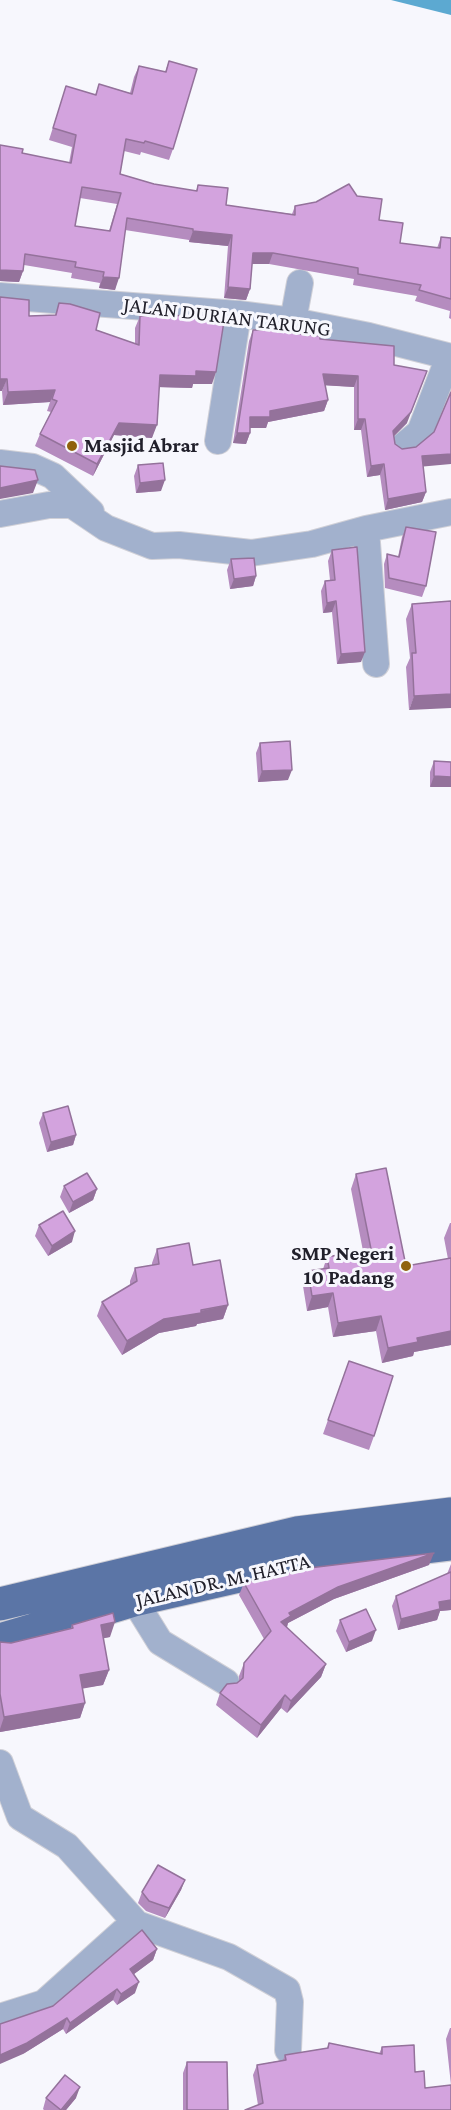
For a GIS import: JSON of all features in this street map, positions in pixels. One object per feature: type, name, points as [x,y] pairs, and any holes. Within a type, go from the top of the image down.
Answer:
[{"type":"main road","name":"JALAN DR. M. HATTA","points":[[0,1604],[297,1533],[451,1514]]},
{"type":"main road","name":"JALAN DR. M. HATTA","points":[[0,1640],[134,1600],[301,1562],[451,1544]]},
{"type":"street","points":[[293,321],[300,283]]},
{"type":"street","name":"JALAN DURIAN TARUNG","points":[[0,296],[238,314],[293,321],[369,336],[450,357]]},
{"type":"street","points":[[218,441],[238,314]]},
{"type":"street","points":[[403,446],[420,432],[450,357]]},
{"type":"street","points":[[0,463],[33,468],[53,476],[106,528]]},
{"type":"street","points":[[0,514],[49,504],[72,505],[106,528],[126,538],[152,546],[178,546],[251,553],[312,544],[366,529],[451,512]]},
{"type":"street","points":[[366,529],[376,664]]},
{"type":"street","points":[[134,1600],[160,1642],[226,1682]]},
{"type":"street","points":[[0,1763],[20,1817],[67,1846],[137,1924],[208,1948],[282,1985],[287,1990],[290,2002],[288,2050]]},
{"type":"street","points":[[0,2017],[44,2003],[123,1932],[137,1924]]},
{"type":"water","points":[[391,0],[451,0],[451,15]]},
{"type":"building","points":[[169,61],[197,69],[173,149],[145,141],[144,143],[126,139],[120,174],[154,184],[197,191],[198,185],[228,188],[226,205],[295,215],[295,206],[316,202],[349,184],[357,196],[382,199],[379,220],[403,223],[400,243],[440,248],[441,237],[451,238],[451,299],[419,290],[421,285],[358,274],[358,268],[273,253],[253,253],[250,289],[228,287],[232,235],[193,231],[193,229],[127,218],[119,278],[103,277],[104,272],[75,267],[76,262],[25,254],[23,271],[0,270],[0,145],[23,149],[22,153],[71,163],[76,135],[53,128],[66,86],[96,95],[99,84],[132,94],[139,66],[166,72]],"holes":[[[82,187],[121,193],[110,231],[75,226]]]},
{"type":"building","points":[[0,297],[29,300],[29,316],[56,315],[59,303],[100,313],[96,330],[139,345],[140,316],[225,315],[216,372],[196,371],[196,376],[160,375],[157,425],[119,423],[97,464],[40,434],[57,401],[52,399],[55,390],[8,392],[7,379],[0,379]]},
{"type":"building","points":[[273,322],[293,325],[292,333],[320,336],[320,339],[394,346],[394,365],[427,371],[411,412],[393,431],[395,444],[402,449],[416,447],[434,432],[451,392],[451,454],[422,456],[426,492],[388,499],[384,464],[371,466],[365,419],[358,419],[358,376],[323,374],[328,400],[270,411],[270,417],[250,417],[250,433],[237,433],[253,330],[273,330]]},
{"type":"building","points":[[163,463],[165,480],[140,483],[138,465]]},
{"type":"building","points":[[0,466],[35,470],[38,480],[0,488]]},
{"type":"building","points":[[406,527],[436,532],[426,586],[389,578],[387,554],[399,557]]},
{"type":"building","points":[[357,547],[365,652],[341,654],[336,601],[327,603],[325,581],[335,580],[332,550]]},
{"type":"building","points":[[254,558],[256,576],[234,579],[231,559]]},
{"type":"building","points":[[451,601],[451,694],[414,696],[412,653],[416,653],[412,604]]},
{"type":"building","points":[[290,741],[292,770],[262,771],[260,743]]},
{"type":"building","points":[[434,761],[451,762],[451,777],[434,776]]},
{"type":"building","points":[[68,1106],[76,1135],[51,1142],[43,1113]]},
{"type":"building","points":[[386,1168],[406,1266],[451,1258],[451,1331],[417,1338],[418,1342],[388,1348],[381,1316],[338,1323],[333,1293],[312,1296],[308,1271],[329,1268],[327,1257],[371,1249],[356,1174]]},
{"type":"building","points":[[87,1173],[97,1189],[73,1202],[64,1186]]},
{"type":"building","points":[[63,1211],[75,1231],[52,1246],[39,1225]]},
{"type":"building","points":[[189,1243],[193,1265],[220,1260],[228,1305],[201,1310],[201,1313],[164,1319],[127,1341],[102,1302],[137,1281],[135,1268],[159,1264],[157,1249]]},
{"type":"building","points":[[349,1361],[393,1376],[374,1436],[328,1420]]},
{"type":"building","points":[[434,1553],[338,1587],[289,1613],[291,1616],[281,1622],[326,1664],[291,1701],[285,1695],[261,1725],[220,1693],[227,1684],[237,1683],[243,1678],[244,1663],[271,1631],[244,1583],[309,1568]]},
{"type":"building","points":[[451,1572],[451,1600],[439,1602],[440,1609],[401,1619],[396,1596]]},
{"type":"building","points":[[366,1609],[376,1630],[349,1642],[340,1620]]},
{"type":"building","points":[[113,1613],[115,1622],[101,1625],[109,1670],[80,1675],[85,1703],[4,1717],[0,1694],[0,1642],[11,1643],[73,1628],[72,1625]]},
{"type":"building","points":[[158,1865],[185,1880],[169,1908],[149,1901],[142,1892]]},
{"type":"building","points":[[142,1930],[157,1949],[130,1969],[139,1982],[121,1994],[117,1989],[70,2023],[67,2018],[27,2043],[0,2055],[0,2024],[53,2006]]},
{"type":"building","points":[[329,2043],[382,2054],[382,2047],[414,2045],[415,2072],[424,2071],[425,2088],[451,2085],[451,2110],[245,2110],[263,2103],[257,2065],[286,2060],[285,2055],[328,2048]]},
{"type":"building","points":[[187,2062],[227,2062],[228,2110],[187,2110]]},
{"type":"building","points":[[65,2075],[80,2087],[61,2110],[46,2098]]},
{"type":"place","name":"Masjid Abrar","points":[[72,446]]},
{"type":"place","name":"SMP Negeri 10 Padang","points":[[406,1266]]}]
